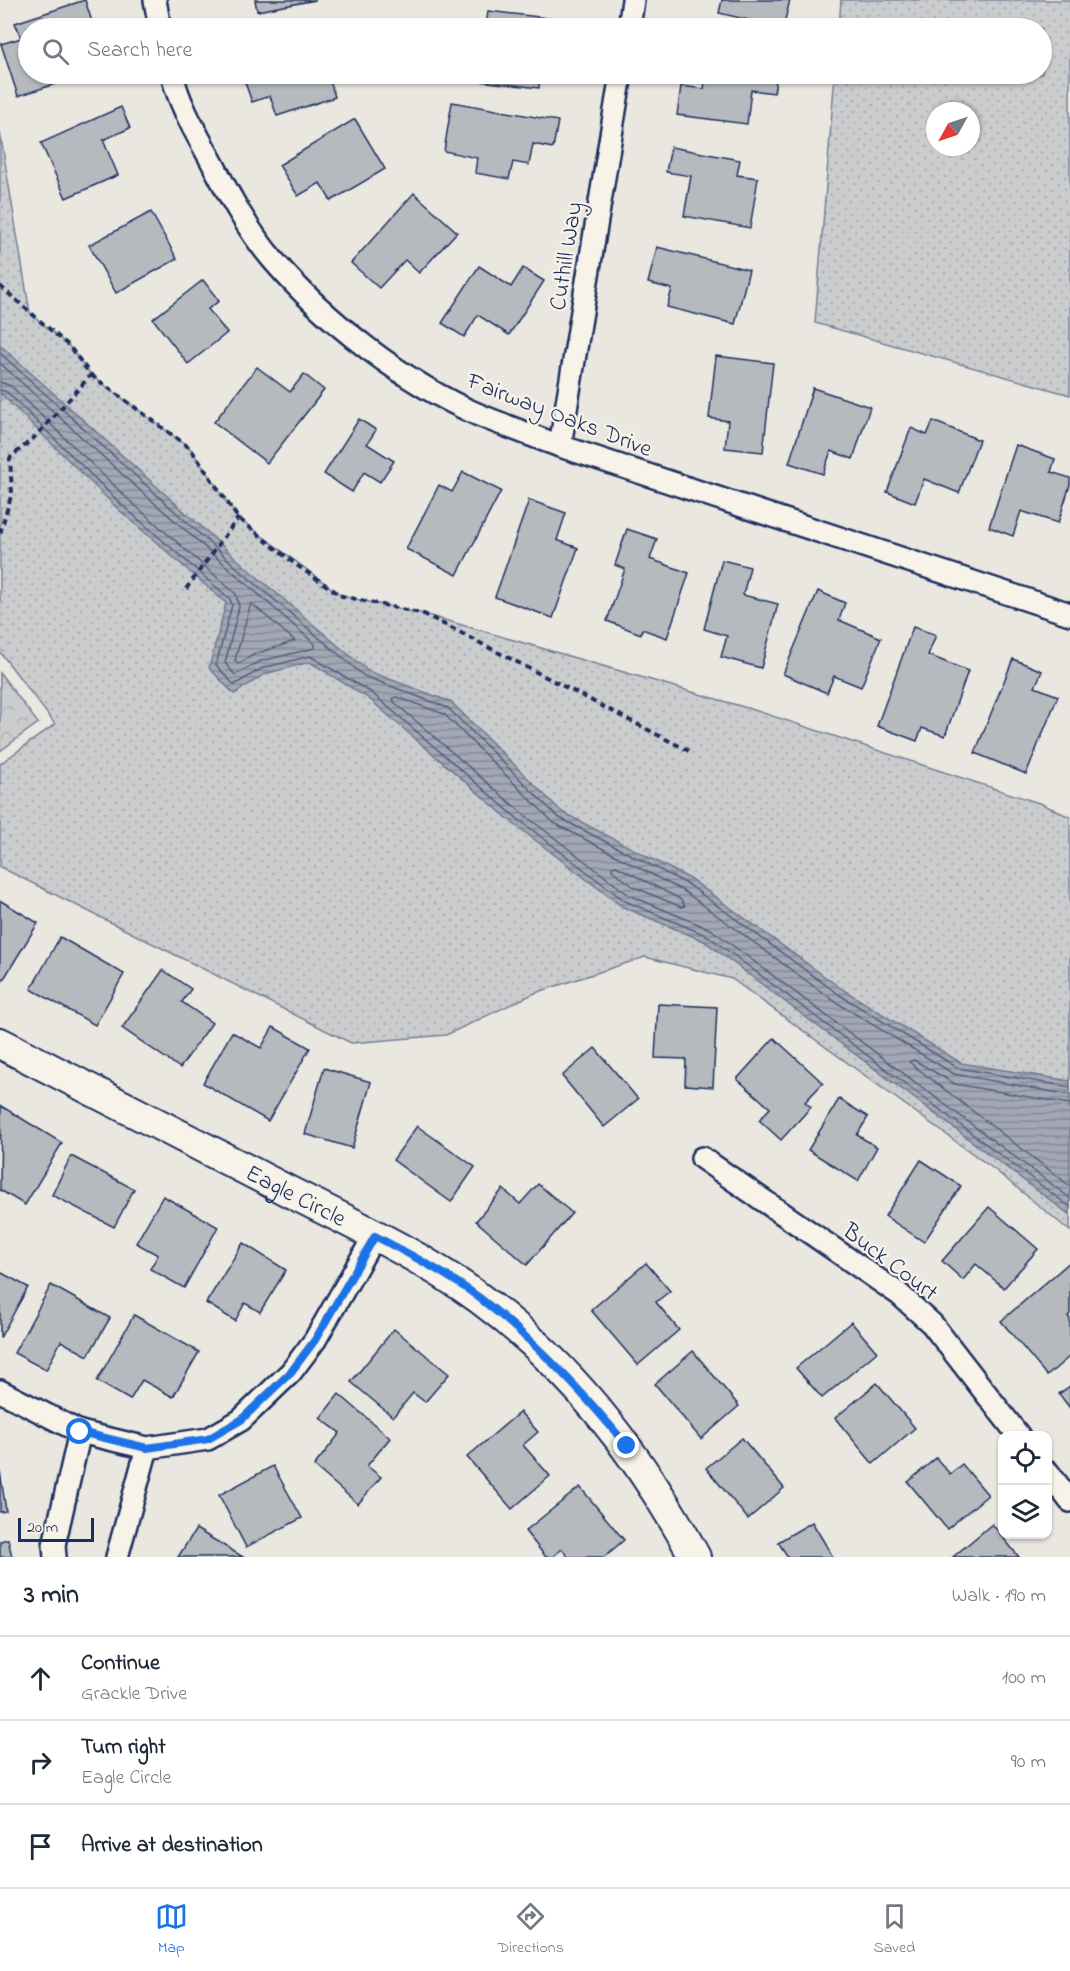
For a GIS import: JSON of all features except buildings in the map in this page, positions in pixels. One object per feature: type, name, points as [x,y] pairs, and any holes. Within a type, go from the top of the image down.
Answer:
[{"type":"street","points":[[155,0],[158,18]]},
{"type":"street","points":[[630,18],[633,0]]},
{"type":"street","name":"Fairway Oaks Drive","points":[[176,84],[199,138],[233,202],[273,260],[321,310],[374,352],[427,387],[478,414],[560,446],[1070,614]]},
{"type":"street","name":"Cuthill Way","points":[[560,446],[619,84]]},
{"type":"street","name":"Eagle Circle","points":[[0,1043],[375,1236],[437,1270],[480,1299],[564,1373],[627,1446],[695,1557]]},
{"type":"street","name":"Buck Court","points":[[702,1158],[899,1294],[932,1324],[1015,1431]]},
{"type":"street","points":[[0,1391],[80,1432],[147,1448],[208,1439],[241,1420],[291,1372],[315,1340],[375,1236]]},
{"type":"street","points":[[55,1557],[54,1545],[80,1432]]},
{"type":"street","points":[[117,1557],[147,1448]]},
{"type":"street","points":[[1052,1478],[1070,1501]]},
{"type":"path","points":[[0,286],[69,346],[91,375],[190,448],[238,518],[295,564],[342,596],[424,614],[689,751]]},
{"type":"path","points":[[0,533],[12,493],[10,458],[36,436],[91,375]]},
{"type":"path","points":[[186,589],[238,518]]},
{"type":"green space","points":[[841,0],[1070,0],[1070,395],[815,323],[834,84],[1052,84],[1052,18],[840,18]]},
{"type":"green space","points":[[0,132],[30,313],[69,346],[91,375],[190,448],[238,518],[342,596],[424,614],[754,710],[1042,804],[1070,817],[1070,1231],[995,1170],[732,979],[645,957],[535,993],[446,1035],[351,1043],[0,867],[0,764],[55,724],[0,652]]},
{"type":"green space","points":[[0,673],[38,723],[0,751]]},
{"type":"water","points":[[0,345],[248,569],[368,671],[451,702],[562,812],[692,880],[842,989],[961,1063],[1070,1081],[1070,1215],[704,941],[623,907],[514,824],[368,698],[310,662],[265,674],[234,694],[209,668],[226,603],[119,510],[0,393]]},
{"type":"route","points":[[80,1432],[147,1448],[208,1439],[241,1420],[291,1372],[315,1340],[375,1236],[437,1270],[480,1299],[526,1337],[564,1373],[627,1446]]}]
